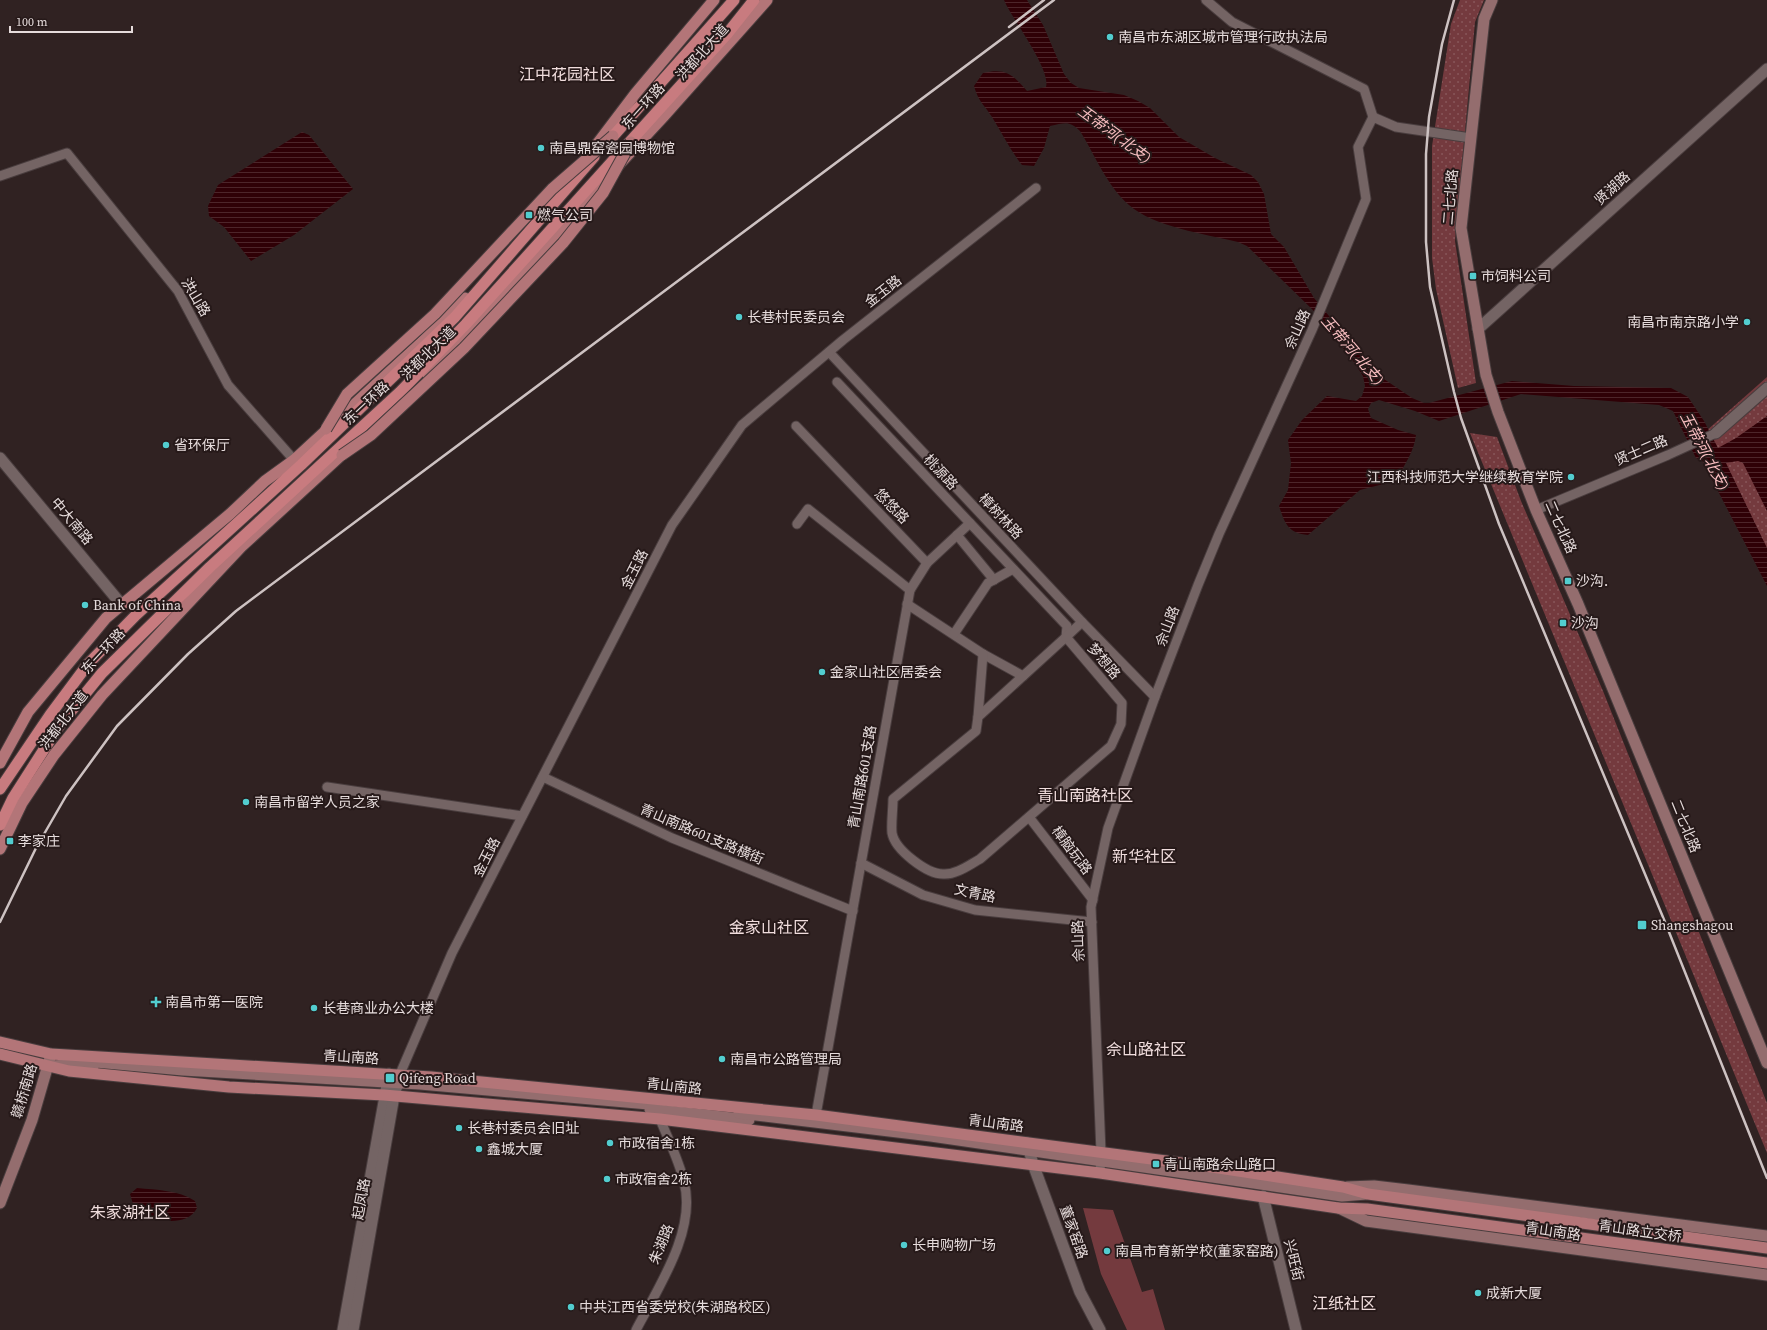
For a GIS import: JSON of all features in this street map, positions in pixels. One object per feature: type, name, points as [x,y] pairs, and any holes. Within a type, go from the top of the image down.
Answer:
[{"type":"highway","name":"东一环路","points":[[0,789],[50,714],[88,664],[136,615],[301,465],[455,317],[734,0]]},
{"type":"highway","name":"东一环路","points":[[0,825],[13,798],[59,726],[102,673],[210,567],[400,392],[466,324],[727,34],[754,0]]},
{"type":"main road","name":"洪都北大道","points":[[0,763],[28,712],[106,618],[121,604],[178,559],[265,481],[294,460],[423,341],[460,304],[581,166],[635,94],[714,0]]},
{"type":"main road","name":"洪都北大道","points":[[0,849],[22,803],[54,755],[102,695],[241,547],[342,455],[468,336],[587,199],[664,116],[767,0]]},
{"type":"main road","name":"二七北路","points":[[1492,0],[1484,19],[1461,228],[1486,375],[1498,412],[1536,510],[1581,611],[1767,1062]]},
{"type":"main road","points":[[326,429],[347,394],[435,314],[552,189],[613,136]]},
{"type":"main road","points":[[342,455],[371,435],[464,348],[563,244],[603,193],[631,142]]},
{"type":"main road","name":"青山南路","points":[[0,1042],[51,1054],[392,1085],[816,1115],[1030,1153],[1101,1162],[1212,1167],[1343,1188],[1368,1194]]},
{"type":"main road","name":"青山南路","points":[[0,1054],[69,1071],[229,1087],[392,1085],[660,1119],[1030,1153],[1101,1162],[1263,1196],[1338,1208],[1367,1209]]},
{"type":"main road","name":"赣桥南路","points":[[0,1203],[32,1120],[51,1054]]},
{"type":"main road","points":[[392,1085],[715,1110],[931,1136],[1030,1153]]},
{"type":"main road","points":[[1101,1162],[1342,1196],[1368,1194]]},
{"type":"main road","points":[[1101,1162],[1341,1202],[1367,1209]]},
{"type":"main road","name":"青山南路","points":[[1343,1188],[1374,1186],[1401,1189],[1767,1236]]},
{"type":"main road","name":"青山路立交桥","points":[[1368,1194],[1767,1248]]},
{"type":"main road","name":"青山南路","points":[[1338,1208],[1366,1221],[1767,1275]]},
{"type":"main road","name":"青山路立交桥","points":[[1367,1209],[1767,1263]]},
{"type":"street","points":[[1206,0],[1232,22],[1364,89],[1373,117],[1396,127],[1471,138]]},
{"type":"street","name":"贤湖路","points":[[1478,331],[1767,69]]},
{"type":"street","name":"贤湖路","points":[[1478,331],[1767,74]]},
{"type":"street","name":"佘山路","points":[[1101,1162],[1092,922],[1093,900],[1108,828],[1155,696],[1219,534],[1325,301],[1366,198],[1358,147],[1373,117]]},
{"type":"street","name":"洪山路","points":[[0,176],[66,153],[178,291],[228,385],[294,460]]},
{"type":"street","name":"金玉路","points":[[392,1085],[452,953],[672,525],[742,425],[829,352],[1036,188]]},
{"type":"street","name":"樟树林路","points":[[829,352],[1082,622],[1155,696]]},
{"type":"street","name":"桃源路","points":[[837,382],[1067,626],[1066,637]]},
{"type":"street","name":"贤士二路","points":[[1536,510],[1668,456],[1716,433],[1767,388]]},
{"type":"street","name":"悠悠路","points":[[796,426],[927,563]]},
{"type":"street","name":"中大南路","points":[[0,458],[121,604]]},
{"type":"street","points":[[796,524],[808,509],[910,590],[927,563],[970,523]]},
{"type":"street","points":[[958,535],[994,580]]},
{"type":"street","points":[[954,634],[988,583],[1013,569]]},
{"type":"street","name":"青山南路601支路","points":[[816,1115],[910,590]]},
{"type":"street","points":[[907,604],[983,654],[1023,676]]},
{"type":"street","points":[[1066,637],[1082,622]]},
{"type":"street","name":"梦想路","points":[[1066,637],[1122,704],[1121,724],[1111,746],[980,859],[961,870],[943,874],[927,869],[906,856],[892,835],[893,799],[976,731],[978,717],[1066,637]]},
{"type":"street","points":[[978,717],[983,654]]},
{"type":"street","name":"青山南路601支路横街","points":[[543,777],[672,838],[853,911]]},
{"type":"street","points":[[327,787],[522,816]]},
{"type":"street","name":"樟脑玩路","points":[[1029,817],[1093,900]]},
{"type":"street","name":"文青路","points":[[861,863],[923,895],[975,910],[1092,922]]},
{"type":"street","name":"起凤路","points":[[343,1330],[392,1085]]},
{"type":"street","name":"起凤路","points":[[353,1330],[392,1085]]},
{"type":"street","name":"朱湖路","points":[[636,1330],[680,1242],[687,1216],[685,1182],[660,1119]]},
{"type":"street","name":"董家窑路","points":[[1030,1153],[1080,1292],[1100,1330]]},
{"type":"street","name":"兴旺街","points":[[1263,1196],[1296,1330]]},
{"type":"shaded area","points":[[1460,0],[1484,0],[1475,22],[1455,241],[1476,383],[1458,388],[1436,289],[1432,258],[1432,146],[1451,24]]},
{"type":"shaded area","points":[[1767,377],[1767,554],[1705,432]]},
{"type":"shaded area","points":[[1470,433],[1497,437],[1521,501],[1603,691],[1767,1103],[1767,1153]]},
{"type":"shaded area","points":[[1083,1208],[1113,1210],[1142,1292],[1153,1289],[1165,1330],[1127,1330],[1101,1274]]},
{"type":"water","name":"玉带河(北支)","points":[[1004,0],[1027,0],[1043,25],[1064,74],[1071,83],[1079,88],[1124,95],[1138,101],[1150,108],[1179,137],[1215,158],[1251,175],[1258,182],[1264,194],[1271,234],[1284,247],[1314,298],[1378,375],[1412,398],[1424,403],[1429,403],[1512,381],[1574,386],[1671,388],[1688,397],[1704,421],[1718,448],[1736,438],[1767,416],[1767,511],[1743,463],[1738,461],[1726,463],[1767,548],[1767,586],[1702,460],[1696,458],[1673,411],[1659,405],[1521,394],[1439,421],[1415,411],[1379,400],[1371,403],[1368,409],[1371,418],[1398,430],[1416,435],[1411,453],[1395,481],[1360,490],[1308,535],[1292,530],[1283,518],[1279,506],[1288,490],[1291,463],[1288,440],[1302,420],[1327,396],[1356,401],[1362,396],[1365,386],[1363,376],[1315,312],[1247,246],[1238,242],[1180,229],[1152,219],[1129,205],[1114,189],[1080,131],[1073,125],[1063,123],[1050,126],[1044,148],[1034,166],[1022,165],[980,100],[974,86],[983,73],[997,71],[1013,77],[1027,91],[1046,87],[1046,79],[1043,68]]},
{"type":"water","points":[[302,132],[309,135],[353,189],[294,235],[251,261],[224,227],[209,216],[208,206],[218,185]]},
{"type":"water","points":[[137,1188],[167,1191],[188,1197],[195,1201],[197,1208],[193,1214],[181,1220],[166,1221],[143,1218],[134,1207],[130,1194]]},
{"type":"railway","points":[[1009,27],[1044,0]]},
{"type":"railway","points":[[0,922],[36,848],[66,796],[117,726],[188,654],[236,611],[1054,0]]},
{"type":"railway","points":[[1454,0],[1442,44],[1429,117],[1426,154],[1426,242],[1430,287],[1454,392],[1461,418],[1499,524],[1665,922],[1767,1178]]},
{"type":"place","name":"南昌市东湖区城市管理行政执法局","points":[[1110,37]]},
{"type":"place","name":"南昌鼎窑瓷园博物馆","points":[[541,148]]},
{"type":"place","name":"燃气公司","points":[[529,215]]},
{"type":"place","name":"市饲料公司","points":[[1473,276]]},
{"type":"place","name":"长巷村民委员会","points":[[739,317]]},
{"type":"place","name":"南昌市南京路小学","points":[[1747,322]]},
{"type":"place","name":"省环保厅","points":[[166,445]]},
{"type":"place","name":"江西科技师范大学继续教育学院","points":[[1571,477]]},
{"type":"place","name":"沙沟.","points":[[1568,581]]},
{"type":"place","name":"Bank of China","points":[[85,605]]},
{"type":"place","name":"沙沟","points":[[1563,623]]},
{"type":"place","name":"金家山社区居委会","points":[[822,672]]},
{"type":"place","name":"南昌市留学人员之家","points":[[246,802]]},
{"type":"place","name":"李家庄","points":[[10,841]]},
{"type":"place","name":"Shangshagou","points":[[1642,925]]},
{"type":"place","name":"南昌市第一医院","points":[[156,1002]]},
{"type":"place","name":"长巷商业办公大楼","points":[[314,1008]]},
{"type":"place","name":"南昌市公路管理局","points":[[722,1059]]},
{"type":"place","name":"Qifeng Road","points":[[390,1078]]},
{"type":"place","name":"长巷村委员会旧址","points":[[459,1128]]},
{"type":"place","name":"市政宿舍1栋","points":[[610,1143]]},
{"type":"place","name":"鑫城大厦","points":[[479,1149]]},
{"type":"place","name":"青山南路佘山路口","points":[[1156,1164]]},
{"type":"place","name":"市政宿舍2栋","points":[[607,1179]]},
{"type":"place","name":"长申购物广场","points":[[904,1245]]},
{"type":"place","name":"南昌市育新学校(董家窑路)","points":[[1107,1251]]},
{"type":"place","name":"成新大厦","points":[[1478,1293]]},
{"type":"place","name":"中共江西省委党校(朱湖路校区)","points":[[571,1307]]},
{"type":"district","name":"江中花园社区","points":[[567,74]]},
{"type":"district","name":"青山南路社区","points":[[1085,795]]},
{"type":"district","name":"新华社区","points":[[1144,856]]},
{"type":"district","name":"金家山社区","points":[[769,927]]},
{"type":"district","name":"佘山路社区","points":[[1146,1049]]},
{"type":"district","name":"朱家湖社区","points":[[130,1212]]},
{"type":"district","name":"江纸社区","points":[[1344,1303]]}]
